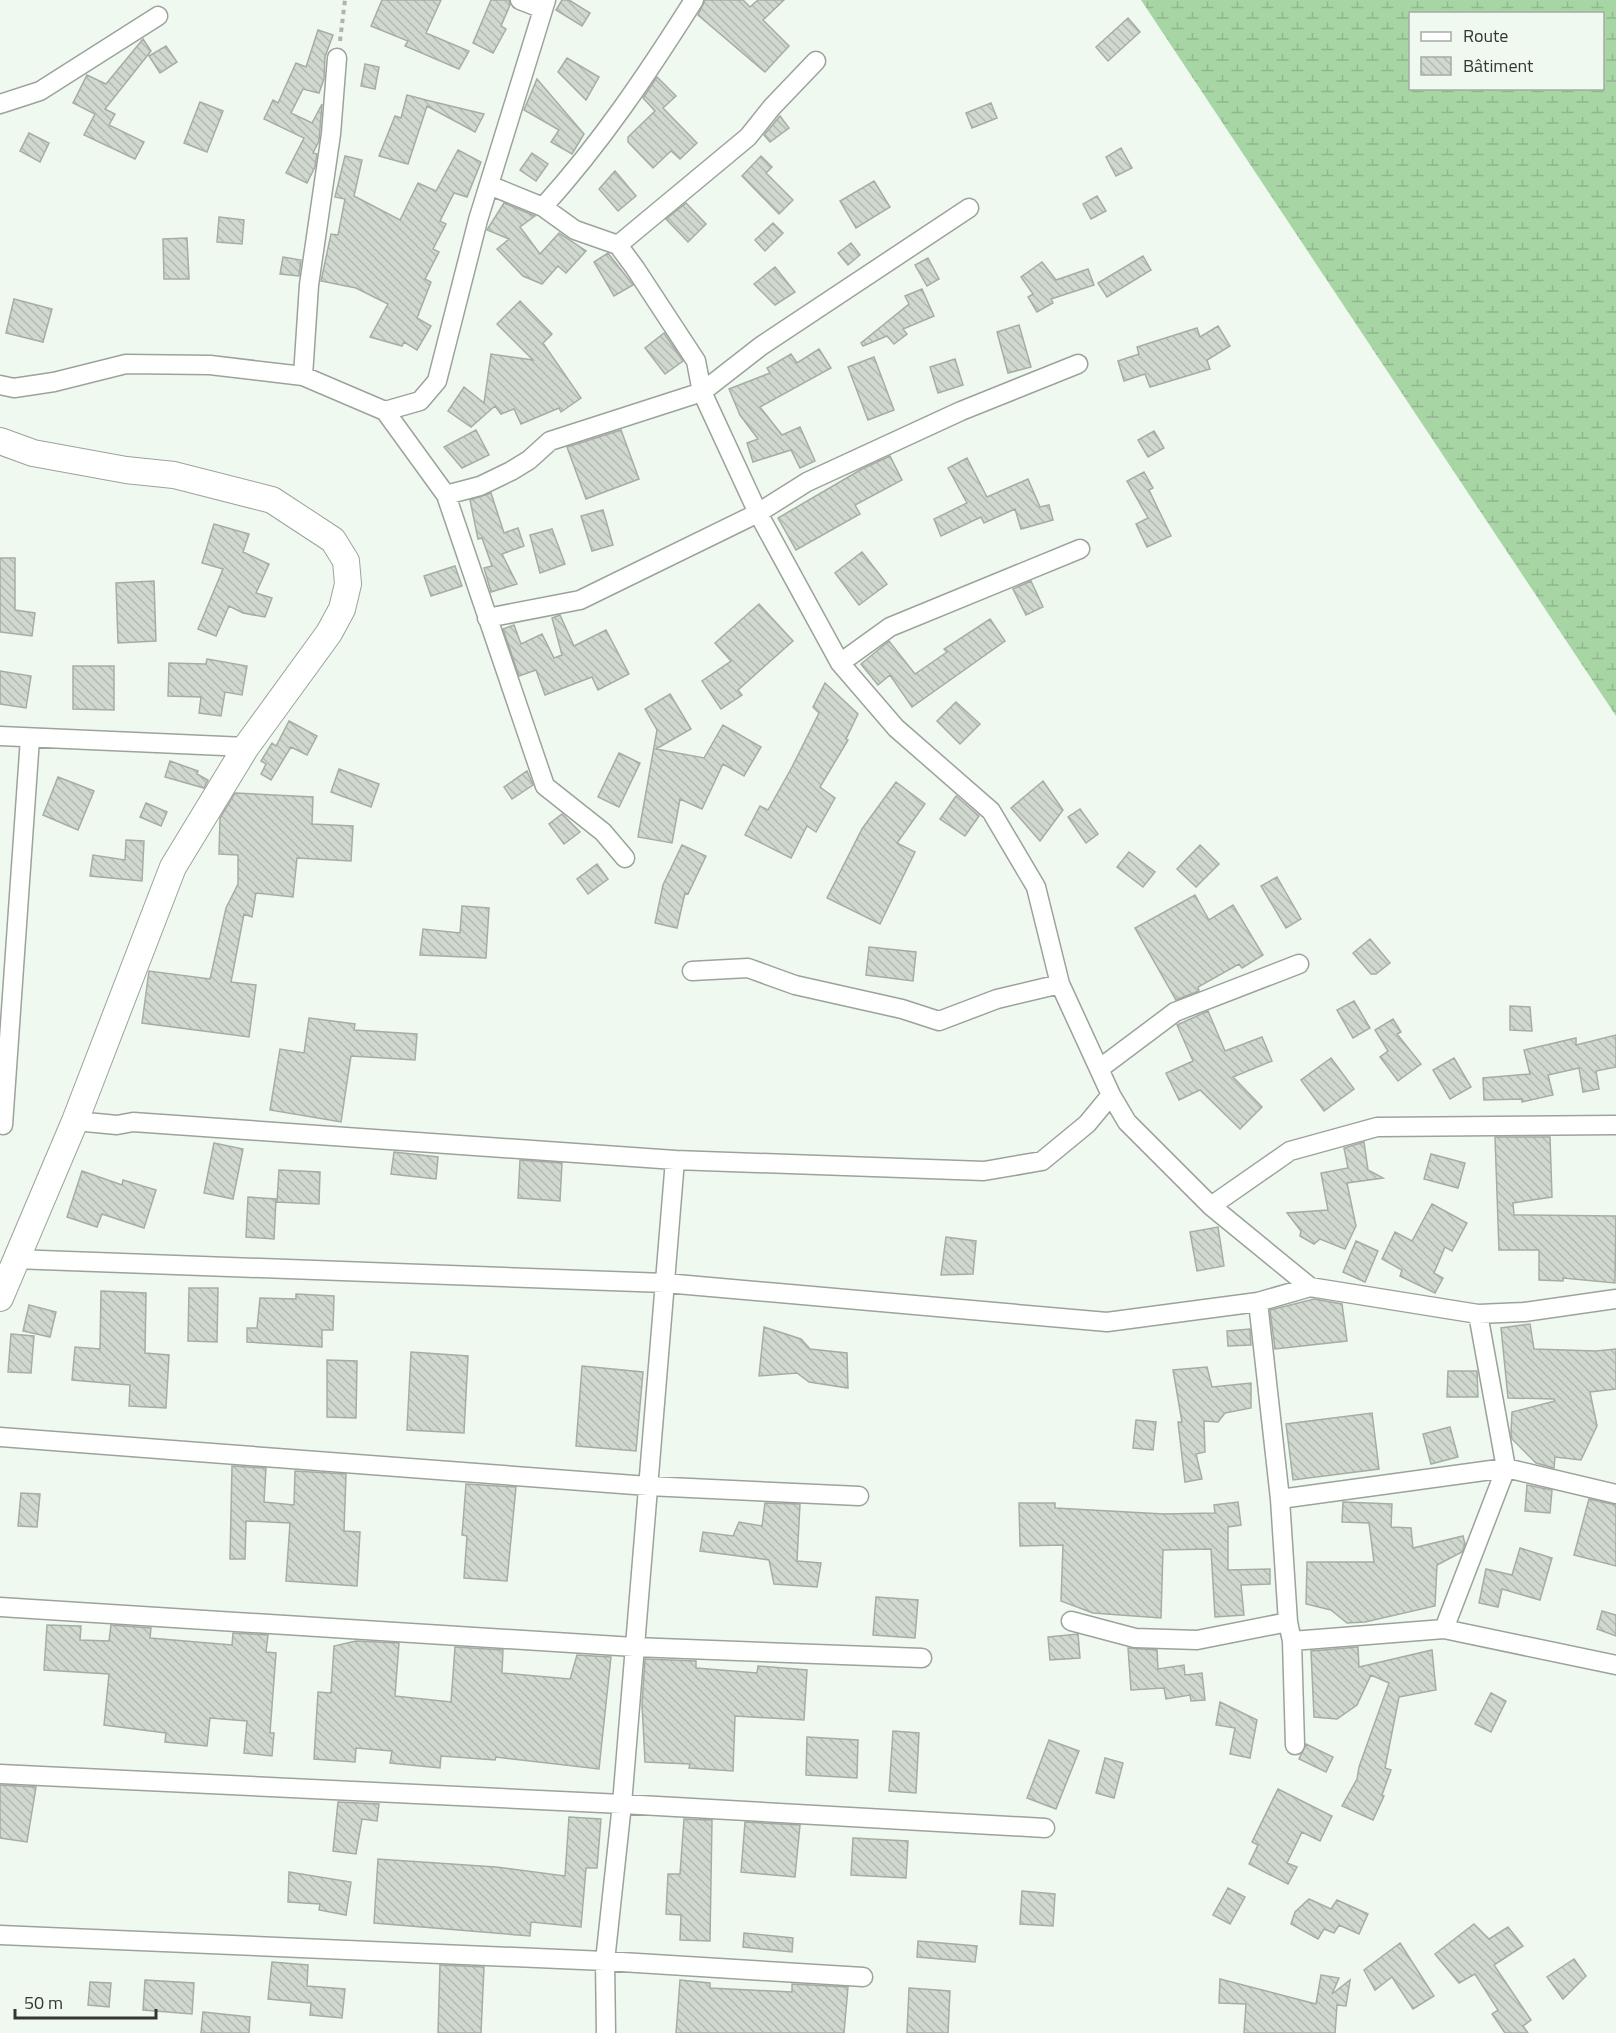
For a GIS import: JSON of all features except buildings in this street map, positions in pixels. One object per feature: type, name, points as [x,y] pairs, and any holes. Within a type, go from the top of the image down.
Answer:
[{"type":"main road","points":[[0,441],[33,453],[126,470],[174,475],[272,500],[333,540],[346,561],[348,584],[342,609],[329,633],[246,747],[173,867],[75,1121],[14,1259],[0,1298]]},
{"type":"street","points":[[386,411],[420,401],[437,381],[489,185],[544,4],[520,0]]},
{"type":"street","points":[[543,207],[579,167],[630,100],[694,0]]},
{"type":"street","points":[[0,105],[39,90],[158,16]]},
{"type":"street","points":[[303,375],[309,285],[331,134],[337,58]]},
{"type":"street","points":[[618,245],[748,137],[772,107],[816,61]]},
{"type":"street","points":[[489,185],[543,207],[576,230],[618,245],[662,305],[696,361],[702,392],[758,513],[840,663],[896,728],[991,811],[1036,887],[1060,984],[1110,1095],[1127,1122],[1211,1206],[1310,1287]]},
{"type":"street","points":[[446,495],[480,486],[511,471],[530,460],[550,441],[702,392],[760,346],[969,208]]},
{"type":"street","points":[[0,385],[14,388],[54,382],[126,364],[210,365],[303,375],[386,411],[446,495],[545,786],[603,832],[625,858]]},
{"type":"street","points":[[487,618],[580,600],[758,513],[807,482],[961,411],[1078,364]]},
{"type":"street","points":[[840,663],[890,627],[1080,549]]},
{"type":"street","points":[[0,736],[246,747]]},
{"type":"street","points":[[3,1125],[30,738]]},
{"type":"street","points":[[1099,1070],[1175,1012],[1299,964]]},
{"type":"street","points":[[692,971],[748,968],[795,985],[902,1009],[939,1021],[997,999],[1060,984]]},
{"type":"street","points":[[75,1121],[117,1125],[133,1122],[675,1160],[984,1171],[1042,1161],[1088,1124],[1110,1095]]},
{"type":"street","points":[[1211,1206],[1290,1151],[1377,1127],[1616,1125]]},
{"type":"street","points":[[606,2033],[605,1961],[622,1804],[675,1160]]},
{"type":"street","points":[[14,1259],[665,1283],[1107,1322],[1258,1302],[1310,1287],[1478,1314],[1524,1312],[1616,1299]]},
{"type":"street","points":[[1258,1302],[1280,1499],[1288,1622],[1292,1641],[1295,1745]]},
{"type":"street","points":[[1444,1629],[1506,1468],[1478,1314]]},
{"type":"street","points":[[0,1437],[648,1486],[859,1496]]},
{"type":"street","points":[[1280,1499],[1506,1468],[1616,1494]]},
{"type":"street","points":[[0,1607],[634,1647],[922,1658]]},
{"type":"street","points":[[1071,1621],[1136,1638],[1197,1640],[1288,1622]]},
{"type":"street","points":[[1292,1641],[1444,1629],[1616,1665]]},
{"type":"street","points":[[0,1774],[622,1804],[1045,1828]]},
{"type":"street","points":[[0,1935],[605,1961],[863,1977]]},
{"type":"path","points":[[337,58],[345,0]]},
{"type":"green space","points":[[1141,0],[1616,0],[1616,716]]}]
